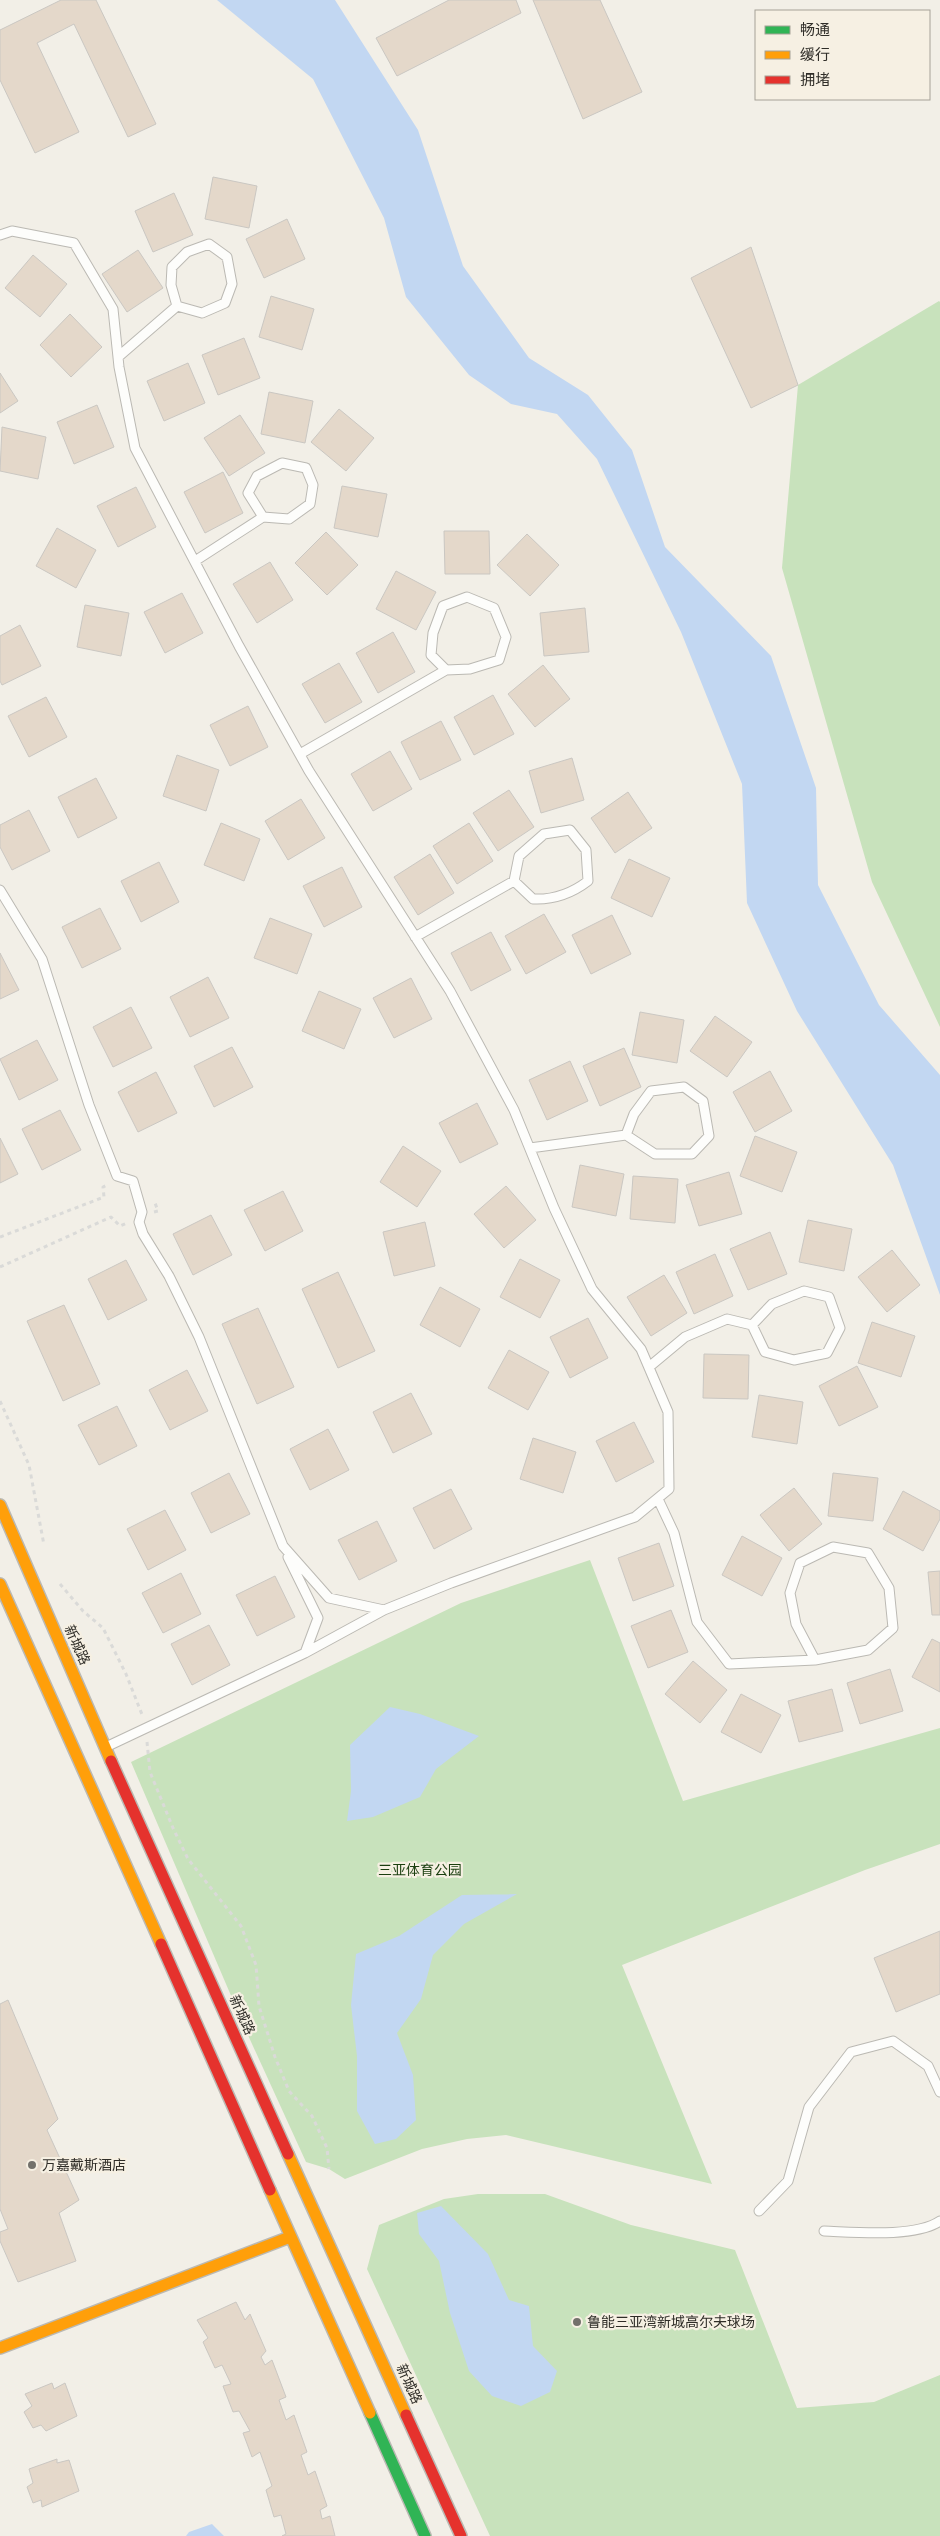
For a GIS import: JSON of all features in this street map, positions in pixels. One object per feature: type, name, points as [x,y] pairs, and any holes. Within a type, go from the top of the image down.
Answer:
[{"type":"main road","name":"新城路","points":[[0,1505],[105,1747],[460,2536]]},
{"type":"main road","points":[[0,1584],[290,2237],[426,2536]]},
{"type":"main road","points":[[0,2348],[290,2237]]},
{"type":"lane","points":[[0,236],[12,231],[74,243],[113,309],[118,357],[136,448],[239,646],[300,754],[450,991],[514,1110],[554,1208],[592,1289],[641,1349],[668,1412],[670,1489],[635,1517],[451,1583],[384,1610],[305,1653],[105,1747]]},
{"type":"lane","points":[[209,244],[227,256],[232,284],[225,303],[202,313],[177,306],[171,285],[172,267],[187,252],[209,244]]},
{"type":"lane","points":[[118,357],[177,306]]},
{"type":"lane","points":[[195,561],[263,517],[290,519],[310,504],[313,485],[306,468],[282,463],[257,476],[248,493],[263,517]]},
{"type":"lane","points":[[300,754],[446,670],[470,669],[499,660],[506,637],[494,608],[467,597],[443,606],[433,633],[431,654],[446,670]]},
{"type":"lane","points":[[415,937],[514,881],[519,856],[544,834],[570,830],[586,850],[588,881],[574,892],[548,900],[533,899],[514,881]]},
{"type":"lane","points":[[0,890],[42,958],[89,1105],[117,1176],[133,1181],[142,1212],[139,1222],[143,1234],[169,1276],[199,1337],[283,1546],[318,1618],[305,1653]]},
{"type":"lane","points":[[530,1148],[626,1135],[656,1154],[692,1154],[709,1136],[703,1101],[684,1087],[651,1091],[634,1114],[626,1135]]},
{"type":"lane","points":[[804,1291],[829,1297],[840,1328],[827,1353],[794,1360],[765,1352],[752,1325],[772,1304],[804,1291]]},
{"type":"lane","points":[[649,1366],[685,1338],[727,1319],[752,1325]]},
{"type":"lane","points":[[658,1498],[674,1533],[698,1622],[729,1664],[815,1660],[868,1650],[893,1628],[889,1588],[868,1553],[833,1546],[800,1563],[790,1594],[796,1624],[815,1660]]},
{"type":"lane","points":[[283,1546],[329,1598],[384,1610]]},
{"type":"lane","points":[[759,2211],[788,2181],[810,2107],[851,2052],[893,2041],[928,2066],[940,2092]]},
{"type":"lane","points":[[824,2231],[875,2234],[932,2227],[940,2222]]},
{"type":"path","points":[[0,1237],[104,1197],[104,1187],[122,1178]]},
{"type":"path","points":[[0,1267],[111,1217],[120,1226],[158,1210],[152,1195]]},
{"type":"path","points":[[0,1401],[29,1464],[45,1549]]},
{"type":"path","points":[[56,1579],[83,1612],[103,1628],[126,1674],[147,1727],[150,1772],[172,1828],[188,1859],[241,1926],[256,1965],[259,2006],[275,2057],[289,2091],[312,2116],[327,2148],[329,2169]]},
{"type":"green space","points":[[939,301],[940,1027],[872,882],[782,568],[798,385]]},
{"type":"green space","name":"三亚体育公园","points":[[590,1560],[683,1801],[940,1728],[940,1844],[865,1870],[622,1965],[712,2184],[506,2135],[467,2139],[422,2149],[345,2179],[329,2169],[306,2162],[247,2033],[131,1762],[461,1603]]},
{"type":"green space","name":"鲁能三亚湾新城高尔夫球场","points":[[478,2194],[545,2194],[631,2225],[735,2250],[797,2408],[874,2402],[940,2375],[940,2536],[490,2536],[367,2269],[379,2225],[444,2199]]},
{"type":"water","points":[[217,0],[335,0],[418,130],[463,266],[529,358],[588,395],[632,450],[665,547],[771,656],[816,788],[818,885],[879,1005],[940,1075],[940,1295],[893,1165],[797,1011],[747,903],[742,784],[681,632],[597,459],[557,414],[511,404],[469,375],[406,297],[384,218],[313,79]]},
{"type":"water","points":[[390,1707],[420,1714],[479,1736],[436,1769],[420,1797],[373,1817],[347,1821],[351,1791],[350,1745]]},
{"type":"water","points":[[517,1894],[464,1924],[433,1955],[421,1999],[397,2033],[413,2075],[416,2120],[396,2139],[375,2144],[357,2111],[357,2056],[351,2005],[356,1954],[399,1936],[462,1895]]},
{"type":"water","points":[[441,2206],[488,2254],[509,2300],[529,2306],[533,2346],[557,2371],[550,2392],[521,2406],[492,2396],[469,2371],[450,2313],[439,2261],[419,2234],[417,2213]]},
{"type":"water","points":[[212,2524],[224,2536],[186,2536],[189,2532]]},
{"type":"building","points":[[61,0],[96,0],[156,124],[128,137],[74,24],[37,43],[79,132],[35,153],[0,80],[0,30]]},
{"type":"building","points":[[449,0],[516,0],[521,13],[397,76],[376,38]]},
{"type":"building","points":[[533,0],[600,0],[642,92],[583,119]]},
{"type":"building","points":[[213,177],[257,186],[249,228],[205,219]]},
{"type":"building","points":[[174,193],[193,235],[153,252],[135,211]]},
{"type":"building","points":[[287,219],[305,259],[264,278],[246,239]]},
{"type":"building","points":[[751,247],[798,385],[751,408],[691,278]]},
{"type":"building","points":[[138,250],[163,288],[127,312],[102,274]]},
{"type":"building","points":[[33,255],[67,284],[40,317],[5,288]]},
{"type":"building","points":[[271,296],[314,309],[302,350],[259,337]]},
{"type":"building","points":[[70,314],[102,347],[71,377],[40,345]]},
{"type":"building","points":[[244,338],[260,378],[218,395],[202,355]]},
{"type":"building","points":[[188,363],[205,403],[164,421],[147,381]]},
{"type":"building","points":[[0,373],[18,401],[0,413]]},
{"type":"building","points":[[269,392],[313,401],[305,443],[261,434]]},
{"type":"building","points":[[97,405],[114,447],[74,464],[57,422]]},
{"type":"building","points":[[339,409],[374,438],[346,471],[311,442]]},
{"type":"building","points":[[240,415],[265,453],[229,476],[204,438]]},
{"type":"building","points":[[2,427],[46,437],[38,479],[0,471]]},
{"type":"building","points":[[223,472],[243,513],[205,533],[184,492]]},
{"type":"building","points":[[342,486],[387,494],[378,537],[334,528]]},
{"type":"building","points":[[136,487],[156,527],[118,547],[97,506]]},
{"type":"building","points":[[57,528],[96,550],[76,588],[36,566]]},
{"type":"building","points":[[444,531],[489,531],[490,574],[445,574]]},
{"type":"building","points":[[326,532],[358,565],[327,595],[295,563]]},
{"type":"building","points":[[527,534],[559,565],[530,596],[497,565]]},
{"type":"building","points":[[270,562],[293,600],[257,623],[233,584]]},
{"type":"building","points":[[396,571],[436,592],[416,630],[376,609]]},
{"type":"building","points":[[182,593],[203,633],[165,653],[144,612]]},
{"type":"building","points":[[85,605],[129,613],[121,656],[77,647]]},
{"type":"building","points":[[585,608],[589,652],[544,656],[540,613]]},
{"type":"building","points":[[20,625],[41,666],[2,685],[0,681],[0,636]]},
{"type":"building","points":[[393,632],[415,672],[378,693],[356,653]]},
{"type":"building","points":[[339,663],[362,702],[325,723],[302,684]]},
{"type":"building","points":[[543,665],[570,699],[535,727],[508,694]]},
{"type":"building","points":[[493,695],[514,734],[474,755],[454,717]]},
{"type":"building","points":[[46,697],[67,737],[29,757],[8,716]]},
{"type":"building","points":[[248,706],[268,747],[230,766],[210,725]]},
{"type":"building","points":[[441,721],[461,760],[420,780],[401,742]]},
{"type":"building","points":[[390,751],[412,789],[373,811],[351,774]]},
{"type":"building","points":[[177,755],[219,770],[206,811],[163,796]]},
{"type":"building","points":[[572,758],[584,800],[541,813],[529,771]]},
{"type":"building","points":[[96,778],[117,818],[78,838],[58,797]]},
{"type":"building","points":[[509,790],[534,827],[498,851],[473,813]]},
{"type":"building","points":[[628,792],[652,828],[615,853],[591,818]]},
{"type":"building","points":[[301,799],[325,838],[288,860],[265,821]]},
{"type":"building","points":[[29,810],[50,851],[12,870],[0,847],[0,825]]},
{"type":"building","points":[[221,823],[260,839],[244,881],[204,865]]},
{"type":"building","points":[[469,823],[493,861],[457,884],[433,846]]},
{"type":"building","points":[[430,854],[454,893],[418,915],[394,877]]},
{"type":"building","points":[[629,859],[670,878],[652,917],[611,898]]},
{"type":"building","points":[[159,862],[179,902],[141,922],[121,881]]},
{"type":"building","points":[[342,867],[362,907],[324,927],[303,886]]},
{"type":"building","points":[[100,908],[121,949],[82,968],[62,927]]},
{"type":"building","points":[[544,914],[566,952],[526,974],[505,936]]},
{"type":"building","points":[[612,915],[631,954],[591,974],[572,935]]},
{"type":"building","points":[[270,918],[312,934],[297,974],[254,958]]},
{"type":"building","points":[[491,932],[511,970],[471,991],[451,953]]},
{"type":"building","points":[[0,953],[19,990],[0,999]]},
{"type":"building","points":[[208,977],[229,1018],[190,1037],[170,997]]},
{"type":"building","points":[[411,978],[432,1019],[394,1038],[373,998]]},
{"type":"building","points":[[319,991],[361,1009],[344,1049],[302,1031]]},
{"type":"building","points":[[131,1007],[152,1048],[113,1067],[93,1027]]},
{"type":"building","points":[[640,1012],[684,1020],[677,1063],[632,1055]]},
{"type":"building","points":[[715,1016],[752,1042],[727,1077],[690,1051]]},
{"type":"building","points":[[37,1040],[58,1080],[19,1100],[0,1059]]},
{"type":"building","points":[[232,1047],[253,1087],[214,1107],[194,1066]]},
{"type":"building","points":[[624,1048],[641,1087],[600,1106],[583,1066]]},
{"type":"building","points":[[570,1061],[588,1101],[547,1120],[529,1080]]},
{"type":"building","points":[[770,1071],[792,1111],[755,1132],[733,1092]]},
{"type":"building","points":[[156,1072],[177,1113],[138,1132],[118,1092]]},
{"type":"building","points":[[477,1103],[498,1144],[460,1163],[439,1123]]},
{"type":"building","points":[[60,1110],[81,1150],[42,1170],[22,1129]]},
{"type":"building","points":[[755,1136],[797,1152],[782,1192],[740,1176]]},
{"type":"building","points":[[0,1138],[18,1174],[0,1183]]},
{"type":"building","points":[[403,1146],[441,1171],[417,1207],[380,1182]]},
{"type":"building","points":[[580,1165],[624,1174],[616,1216],[572,1207]]},
{"type":"building","points":[[729,1172],[742,1214],[699,1226],[686,1185]]},
{"type":"building","points":[[633,1176],[678,1179],[675,1223],[630,1219]]},
{"type":"building","points":[[506,1186],[536,1220],[504,1248],[474,1214]]},
{"type":"building","points":[[283,1191],[303,1231],[265,1251],[244,1210]]},
{"type":"building","points":[[211,1215],[232,1255],[193,1275],[173,1234]]},
{"type":"building","points":[[808,1220],[852,1229],[844,1271],[799,1262]]},
{"type":"building","points":[[425,1222],[435,1266],[394,1276],[383,1232]]},
{"type":"building","points":[[770,1232],[787,1274],[748,1290],[730,1249]]},
{"type":"building","points":[[892,1250],[920,1285],[887,1312],[858,1277]]},
{"type":"building","points":[[715,1254],[733,1296],[694,1314],[676,1272]]},
{"type":"building","points":[[520,1259],[560,1280],[540,1318],[500,1297]]},
{"type":"building","points":[[126,1260],[147,1300],[108,1320],[88,1279]]},
{"type":"building","points":[[338,1272],[375,1351],[338,1368],[302,1289]]},
{"type":"building","points":[[664,1275],[687,1313],[651,1336],[627,1297]]},
{"type":"building","points":[[440,1287],[480,1309],[460,1347],[420,1325]]},
{"type":"building","points":[[64,1305],[100,1384],[63,1401],[27,1321]]},
{"type":"building","points":[[258,1308],[294,1387],[257,1404],[222,1324]]},
{"type":"building","points":[[588,1318],[608,1358],[570,1378],[550,1337]]},
{"type":"building","points":[[872,1322],[915,1336],[901,1377],[858,1363]]},
{"type":"building","points":[[509,1350],[549,1372],[528,1410],[488,1388]]},
{"type":"building","points":[[704,1354],[749,1355],[748,1399],[703,1398]]},
{"type":"building","points":[[857,1366],[878,1407],[839,1426],[819,1386]]},
{"type":"building","points":[[187,1370],[208,1411],[170,1430],[149,1390]]},
{"type":"building","points":[[411,1393],[432,1434],[393,1453],[373,1412]]},
{"type":"building","points":[[759,1395],[803,1402],[797,1444],[752,1437]]},
{"type":"building","points":[[117,1406],[137,1446],[99,1465],[78,1425]]},
{"type":"building","points":[[634,1422],[654,1462],[616,1482],[596,1441]]},
{"type":"building","points":[[328,1429],[349,1470],[310,1490],[290,1449]]},
{"type":"building","points":[[533,1438],[576,1452],[563,1493],[520,1479]]},
{"type":"building","points":[[229,1473],[250,1514],[211,1533],[191,1493]]},
{"type":"building","points":[[833,1473],[878,1478],[873,1521],[828,1516]]},
{"type":"building","points":[[794,1488],[822,1524],[789,1551],[760,1515]]},
{"type":"building","points":[[451,1489],[472,1529],[434,1549],[413,1508]]},
{"type":"building","points":[[903,1491],[940,1511],[940,1519],[923,1551],[883,1529]]},
{"type":"building","points":[[165,1510],[186,1550],[148,1570],[127,1529]]},
{"type":"building","points":[[377,1521],[397,1561],[359,1580],[338,1540]]},
{"type":"building","points":[[742,1536],[782,1558],[762,1596],[722,1575]]},
{"type":"building","points":[[659,1543],[674,1586],[633,1601],[618,1558]]},
{"type":"building","points":[[940,1571],[940,1615],[932,1615],[928,1572]]},
{"type":"building","points":[[181,1573],[201,1614],[163,1633],[142,1593]]},
{"type":"building","points":[[275,1576],[295,1617],[257,1636],[236,1595]]},
{"type":"building","points":[[671,1610],[688,1652],[648,1668],[631,1626]]},
{"type":"building","points":[[209,1625],[230,1665],[192,1685],[171,1644]]},
{"type":"building","points":[[932,1639],[940,1643],[940,1692],[912,1677]]},
{"type":"building","points":[[693,1661],[727,1690],[700,1723],[665,1694]]},
{"type":"building","points":[[890,1669],[903,1711],[860,1724],[847,1683]]},
{"type":"building","points":[[832,1689],[843,1731],[799,1742],[788,1701]]},
{"type":"building","points":[[741,1694],[781,1715],[761,1753],[721,1732]]},
{"type":"building","points":[[940,1931],[940,1994],[896,2012],[874,1958]]},
{"type":"building","name":"万嘉戴斯酒店","points":[[8,2000],[58,2119],[47,2130],[79,2200],[59,2213],[76,2261],[18,2282],[0,2241],[0,2232],[8,2229],[0,2209],[0,2004]]},
{"type":"building","points":[[236,2302],[245,2320],[250,2314],[266,2351],[261,2357],[265,2365],[272,2360],[286,2397],[279,2400],[286,2420],[294,2415],[307,2452],[301,2455],[308,2475],[315,2471],[327,2506],[320,2510],[322,2519],[330,2516],[335,2536],[282,2536],[286,2534],[281,2515],[274,2517],[266,2490],[272,2486],[260,2452],[252,2457],[243,2433],[250,2431],[239,2411],[233,2412],[223,2386],[231,2384],[222,2365],[215,2368],[203,2342],[208,2338],[197,2320]]},
{"type":"building","points":[[52,2383],[54,2389],[65,2383],[77,2416],[46,2431],[41,2425],[33,2428],[24,2412],[32,2406],[25,2394]]},
{"type":"building","points":[[57,2459],[57,2463],[69,2460],[79,2491],[42,2507],[41,2500],[33,2503],[27,2487],[33,2483],[29,2469]]},
{"type":"traffic: fast","points":[[370,2413],[425,2536]]},
{"type":"traffic: slow","points":[[0,1505],[111,1761]]},
{"type":"traffic: slow","points":[[0,1584],[161,1944]]},
{"type":"traffic: slow","points":[[288,2154],[406,2415]]},
{"type":"traffic: slow","points":[[270,2190],[370,2413]]},
{"type":"traffic: slow","points":[[0,2348],[290,2237]]},
{"type":"traffic: jam","points":[[111,1761],[288,2154]]},
{"type":"traffic: jam","points":[[161,1944],[270,2190]]},
{"type":"traffic: jam","points":[[406,2415],[461,2536]]},
{"type":"place","name":"万嘉戴斯酒店","points":[[32,2165]]},
{"type":"place","name":"鲁能三亚湾新城高尔夫球场","points":[[577,2322]]}]
